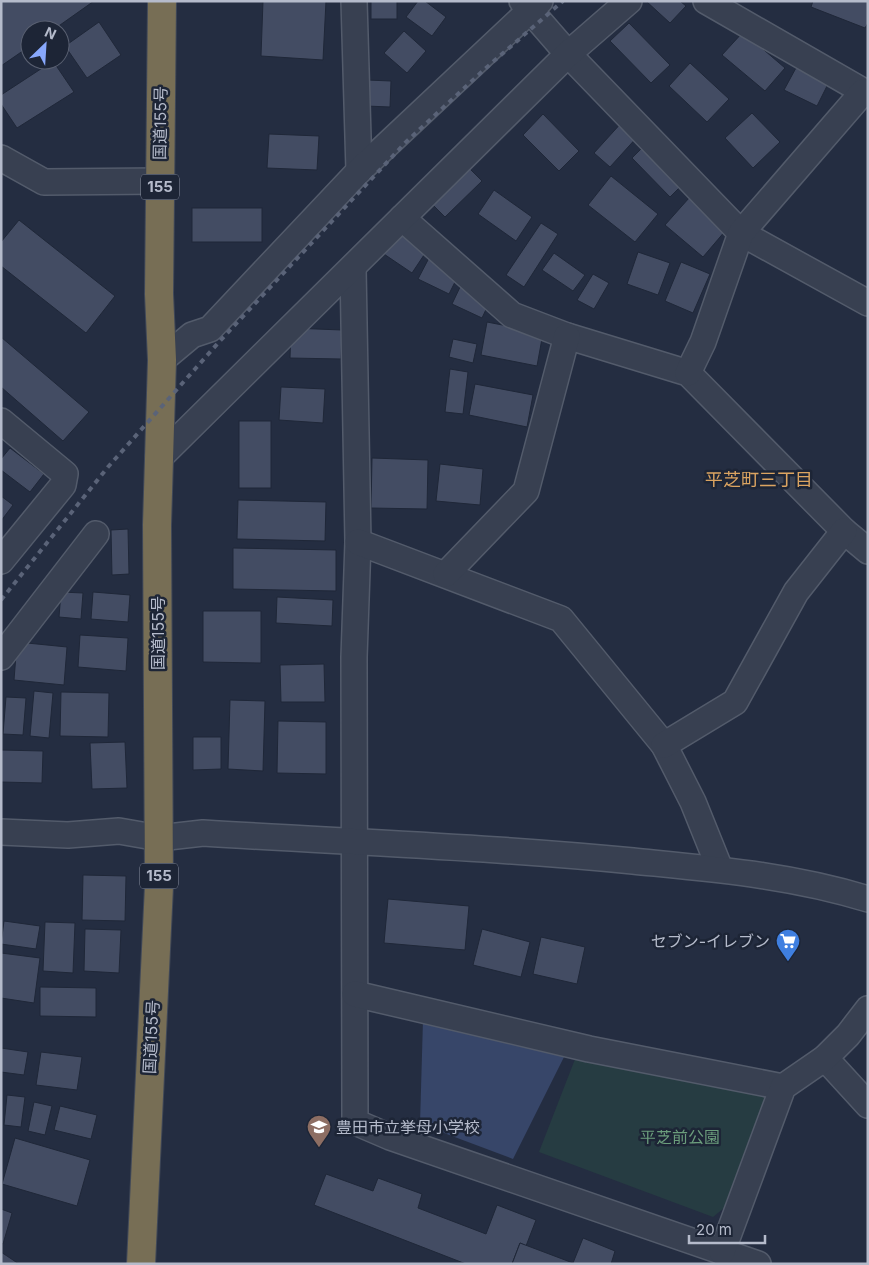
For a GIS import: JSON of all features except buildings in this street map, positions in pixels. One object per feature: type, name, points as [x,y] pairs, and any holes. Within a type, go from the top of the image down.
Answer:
[{"type":"highway","name":"国道155号","points":[[137,1259],[159,886],[158,459],[162,360],[160,181],[162,1]]},
{"type":"street","points":[[354,1],[359,172]]},
{"type":"street","points":[[158,459],[568,54],[629,1]]},
{"type":"street","points":[[688,373],[703,342],[741,232],[866,93],[706,1]]},
{"type":"street","points":[[162,360],[192,335],[210,329],[359,172],[530,5],[568,54],[741,232],[868,303]]},
{"type":"street","points":[[2,162],[44,182],[160,181]]},
{"type":"street","points":[[402,218],[512,314],[567,336],[688,373],[844,531],[868,551]]},
{"type":"street","points":[[353,268],[358,542],[354,657],[356,800],[354,842],[355,1122],[390,1137],[758,1264]]},
{"type":"street","points":[[446,574],[526,491],[567,336]]},
{"type":"street","points":[[1,421],[65,474],[62,484],[2,557]]},
{"type":"street","points":[[664,745],[735,702],[796,592],[844,531]]},
{"type":"street","points":[[1,657],[96,534]]},
{"type":"street","points":[[358,542],[561,619],[664,745],[693,802],[720,869]]},
{"type":"street","points":[[1,832],[68,835],[120,831],[159,838],[203,833],[515,849],[776,876],[835,889],[868,899]]},
{"type":"street","points":[[355,994],[589,1049],[783,1087]]},
{"type":"street","points":[[722,1252],[783,1087],[825,1058],[848,1035],[868,1009]]},
{"type":"street","points":[[825,1058],[868,1105]]},
{"type":"green space","name":"平芝前公園","points":[[577,1054],[768,1089],[724,1208],[713,1217],[539,1152]]},
{"type":"water","points":[[423,1020],[566,1053],[513,1159],[420,1124]]},
{"type":"railway","points":[[1,600],[108,467],[219,342],[406,142],[486,68],[563,1]]},
{"type":"place","name":"セブン-イレブン","points":[[788,962]]},
{"type":"place","name":"豊田市立挙母小学校","points":[[319,1148]]},
{"type":"district","name":"平芝町三丁目","points":[[759,480]]}]
